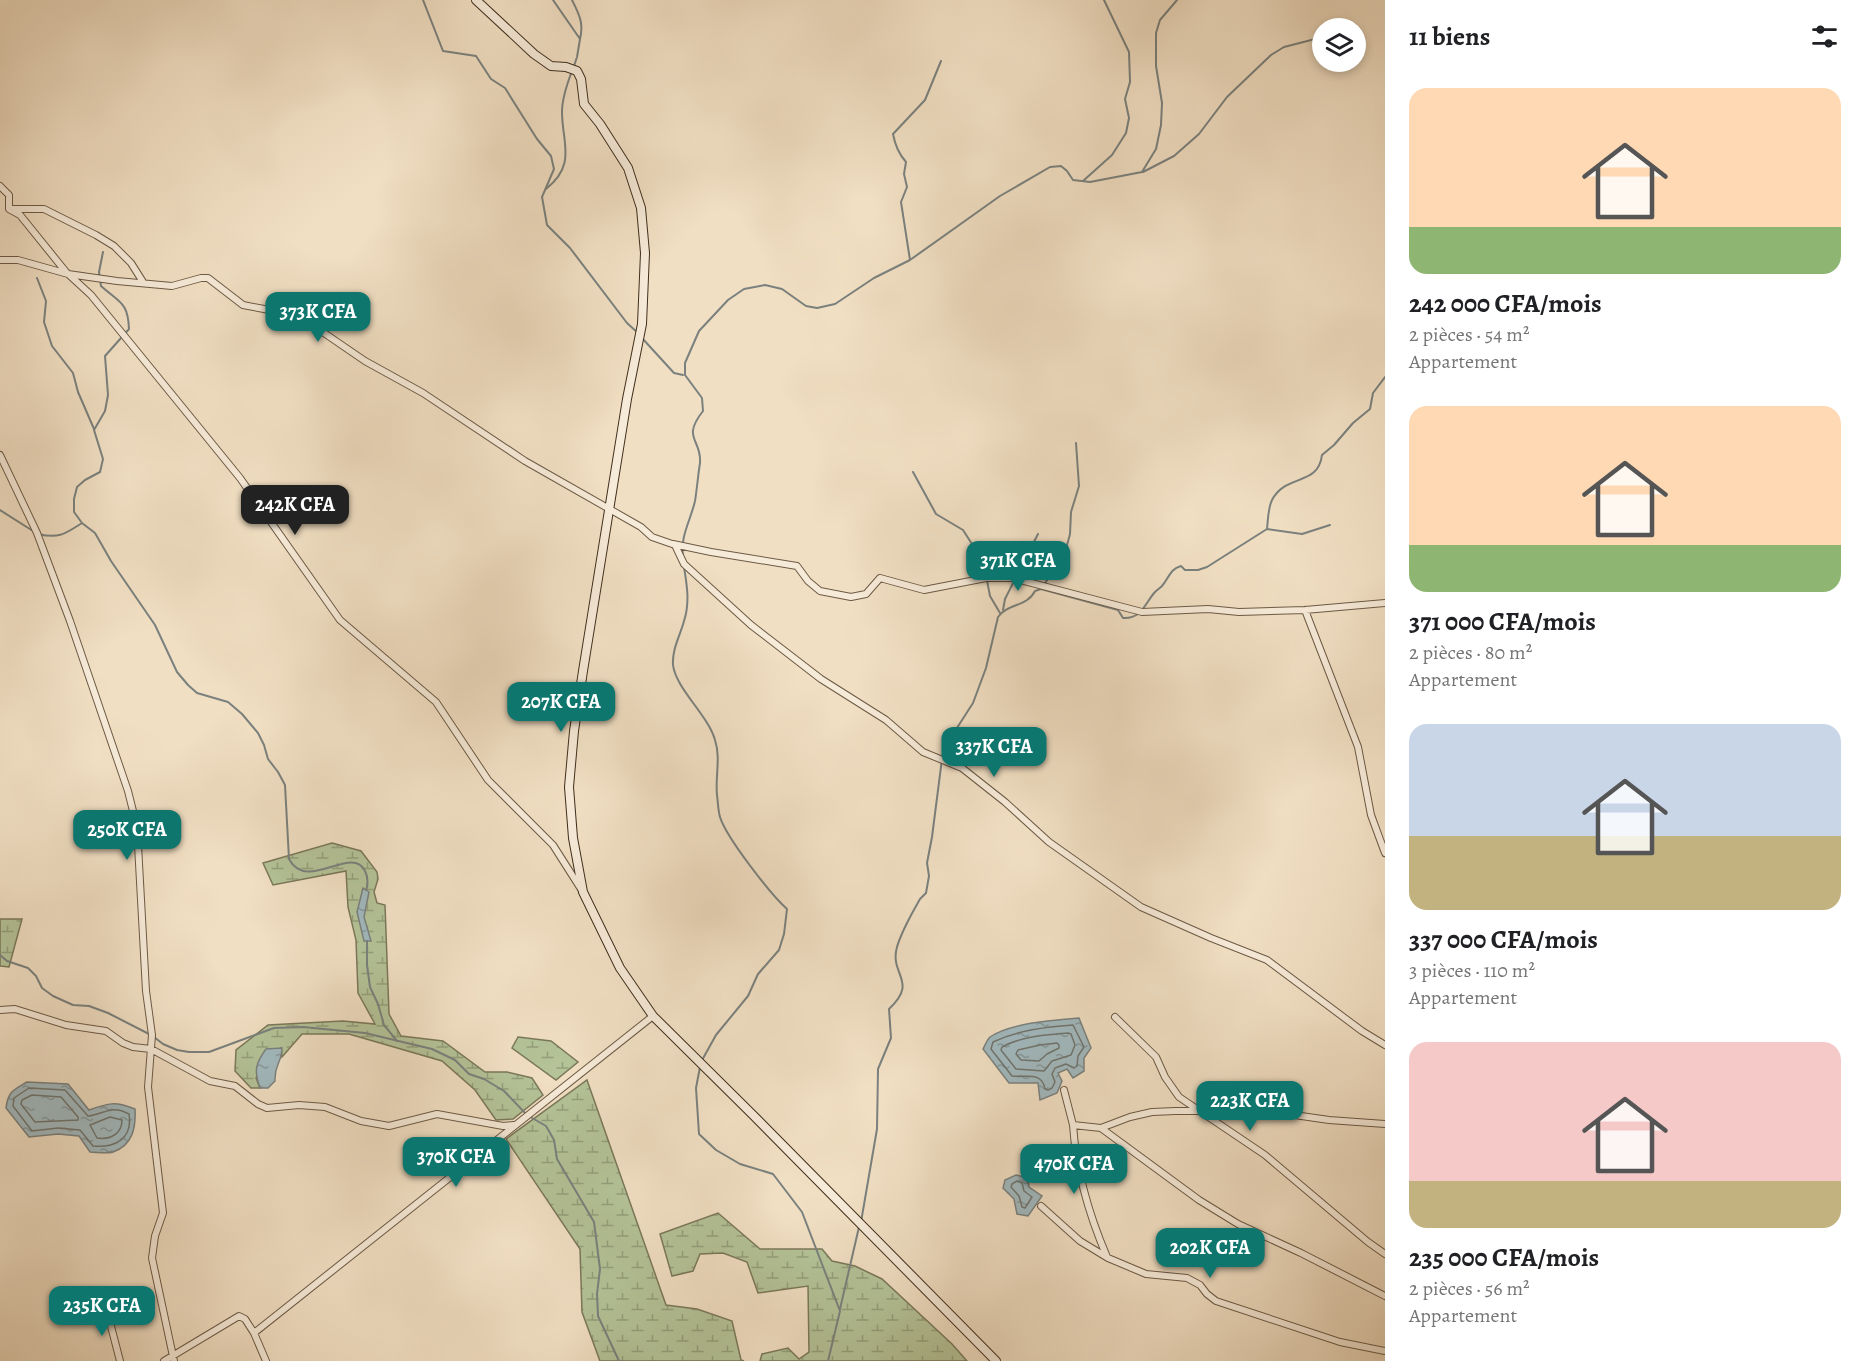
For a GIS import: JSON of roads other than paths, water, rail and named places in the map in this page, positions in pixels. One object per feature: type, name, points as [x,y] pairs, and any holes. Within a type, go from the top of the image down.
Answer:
[{"type":"street","points":[[476,0],[534,54],[551,66],[566,67],[577,71],[581,79],[584,104],[600,124],[628,168],[640,208],[645,253],[642,324],[609,510],[574,731],[568,787],[573,838],[583,892]]},
{"type":"street","points":[[0,186],[9,195],[9,209]]},
{"type":"street","points":[[9,209],[44,209],[96,235],[114,246],[131,263],[143,282]]},
{"type":"street","points":[[9,209],[20,215],[68,274],[98,303],[240,478],[340,620],[436,702],[488,780],[553,845],[583,892],[620,968],[653,1017],[996,1361]]},
{"type":"street","points":[[0,260],[31,263],[68,274],[172,286],[208,278],[243,305],[280,312],[308,322],[365,361],[423,393],[525,461],[641,527],[652,537],[672,544],[711,552],[798,566],[808,581],[820,591],[851,597],[866,594],[880,578],[924,590],[986,578],[1012,578],[1142,612],[1208,609],[1239,612],[1305,610],[1385,603]]},
{"type":"street","points":[[0,455],[37,533],[70,621],[128,791],[137,827],[146,991],[152,1024],[148,1087],[163,1213],[155,1236],[152,1258],[173,1358]]},
{"type":"street","points":[[672,544],[675,545],[684,564],[751,625],[821,679],[886,720],[923,752],[962,768],[1005,802],[1049,842],[1141,907],[1267,960],[1362,1031],[1385,1045]]},
{"type":"street","points":[[1305,610],[1358,747],[1371,815],[1385,853]]},
{"type":"street","points":[[0,1011],[15,1009],[66,1025],[106,1031],[123,1043],[133,1047],[151,1049],[210,1081],[235,1086],[258,1104],[267,1108],[299,1105],[325,1107],[362,1121],[389,1126],[437,1114],[503,1126],[514,1125]]},
{"type":"street","points":[[254,1333],[653,1017]]},
{"type":"street","points":[[1115,1017],[1156,1057],[1165,1077],[1179,1097],[1265,1155],[1385,1254]]},
{"type":"street","points":[[1064,1090],[1073,1125],[1075,1156],[1085,1186],[1092,1221],[1108,1258]]},
{"type":"street","points":[[1073,1125],[1101,1128],[1130,1117],[1152,1112],[1246,1108],[1329,1120],[1385,1124]]},
{"type":"street","points":[[1101,1128],[1199,1200],[1238,1224],[1385,1296]]},
{"type":"street","points":[[1041,1206],[1080,1241],[1108,1258],[1146,1274],[1187,1278],[1200,1285],[1216,1301],[1340,1342],[1383,1351]]},
{"type":"street","points":[[106,1307],[120,1361]]},
{"type":"street","points":[[164,1361],[173,1358],[239,1316],[245,1319],[254,1333],[266,1361]]},
{"type":"water","points":[[363,888],[369,892],[364,917],[371,941],[364,941],[357,912]]},
{"type":"water","points":[[1079,1018],[1091,1048],[1084,1058],[1084,1071],[1073,1078],[1067,1069],[1058,1073],[1062,1081],[1057,1093],[1040,1100],[1038,1083],[1009,1083],[983,1049],[990,1037],[1009,1028]]},
{"type":"water","points":[[282,1048],[275,1081],[268,1088],[260,1088],[256,1072],[260,1059],[266,1049]]},
{"type":"water","points":[[27,1082],[68,1084],[89,1110],[112,1104],[135,1109],[132,1135],[120,1149],[105,1153],[90,1152],[79,1136],[58,1134],[29,1137],[6,1108],[10,1094]]},
{"type":"water","points":[[1016,1175],[1028,1178],[1029,1187],[1042,1196],[1028,1216],[1017,1214],[1014,1199],[1003,1188],[1005,1180]]},
{"type":"waterway","points":[[423,0],[443,51],[476,56],[491,79],[505,88],[537,139],[551,156],[554,169],[542,197],[547,225],[570,248],[627,323],[638,333]]},
{"type":"waterway","points":[[553,0],[580,39],[574,66]]},
{"type":"waterway","points":[[572,0],[581,23],[580,39]]},
{"type":"waterway","points":[[1083,181],[1112,155],[1126,133],[1129,118],[1125,99],[1130,82],[1129,52],[1104,0]]},
{"type":"waterway","points":[[683,555],[683,542],[695,501],[700,463],[700,455],[693,433],[703,411],[702,398],[685,375],[685,363],[699,331],[728,300],[744,289],[765,285],[782,289],[806,306],[817,308],[835,304],[874,278],[910,260],[1000,196],[1050,167],[1061,166],[1073,180],[1090,182],[1142,172],[1156,149],[1161,125],[1162,103],[1156,66],[1156,33],[1160,20],[1177,0]]},
{"type":"waterway","points":[[1143,172],[1174,156],[1199,134],[1227,97],[1271,55],[1284,47],[1312,40]]},
{"type":"waterway","points":[[910,260],[901,202],[907,187],[904,174],[906,162],[897,149],[893,134],[925,100],[941,61]]},
{"type":"waterway","points":[[546,189],[556,180],[565,162],[562,107],[572,71]]},
{"type":"waterway","points":[[103,252],[99,272],[101,286],[125,308],[129,329],[105,356],[108,395],[105,411],[94,430],[103,459],[100,472],[77,487],[74,512],[82,523],[95,533],[111,561],[155,625],[177,672],[197,693],[228,702],[258,733],[268,759],[285,785],[289,859],[297,868],[307,871],[318,871],[340,864],[359,864],[367,876],[366,890]]},
{"type":"waterway","points":[[37,278],[46,301],[44,322],[52,346],[73,373],[78,392],[94,429]]},
{"type":"waterway","points":[[642,338],[674,373],[683,375]]},
{"type":"waterway","points":[[861,1222],[877,1129],[878,1069],[891,1038],[889,1009],[898,999],[903,984],[897,965],[897,947],[910,917],[926,893],[929,876],[927,863],[946,745],[973,703],[986,668],[998,617],[1041,589],[1118,610],[1123,618],[1135,616],[1174,569],[1181,566],[1185,570],[1207,567],[1267,529],[1271,503],[1278,492],[1285,486],[1314,472],[1322,455],[1370,409],[1373,393],[1385,377]]},
{"type":"waterway","points":[[1044,585],[1066,549],[1070,534],[1071,512],[1079,486],[1076,443]]},
{"type":"waterway","points":[[913,472],[936,514],[963,530],[972,544],[984,565],[990,596],[1000,613]]},
{"type":"waterway","points":[[0,510],[33,531]]},
{"type":"waterway","points":[[38,534],[51,536],[62,534],[82,523]]},
{"type":"waterway","points":[[1267,529],[1302,534],[1330,525]]},
{"type":"waterway","points":[[1003,610],[1005,599],[1038,534]]},
{"type":"waterway","points":[[684,567],[687,608],[674,653],[675,674],[706,721],[715,740],[718,754],[718,806],[724,826],[750,865],[787,909],[784,934],[779,950],[758,974],[748,996],[716,1035],[701,1062]]},
{"type":"waterway","points":[[367,941],[370,987],[384,1025],[397,1041]]},
{"type":"waterway","points":[[0,955],[7,961],[28,968],[36,976],[42,988],[53,996],[73,1005],[89,1006],[108,1013],[149,1034]]},
{"type":"waterway","points":[[154,1037],[177,1050],[209,1052],[274,1028],[303,1027],[365,1033],[432,1049],[455,1060],[469,1074],[484,1079],[504,1091],[527,1115],[546,1126],[554,1140],[557,1159],[594,1222],[600,1269],[597,1294],[598,1316],[619,1361]]},
{"type":"waterway","points":[[700,1067],[696,1088],[699,1134],[716,1150],[740,1164],[773,1174],[802,1212],[840,1311],[828,1361]]},
{"type":"waterway","points":[[840,1309],[859,1227]]}]
